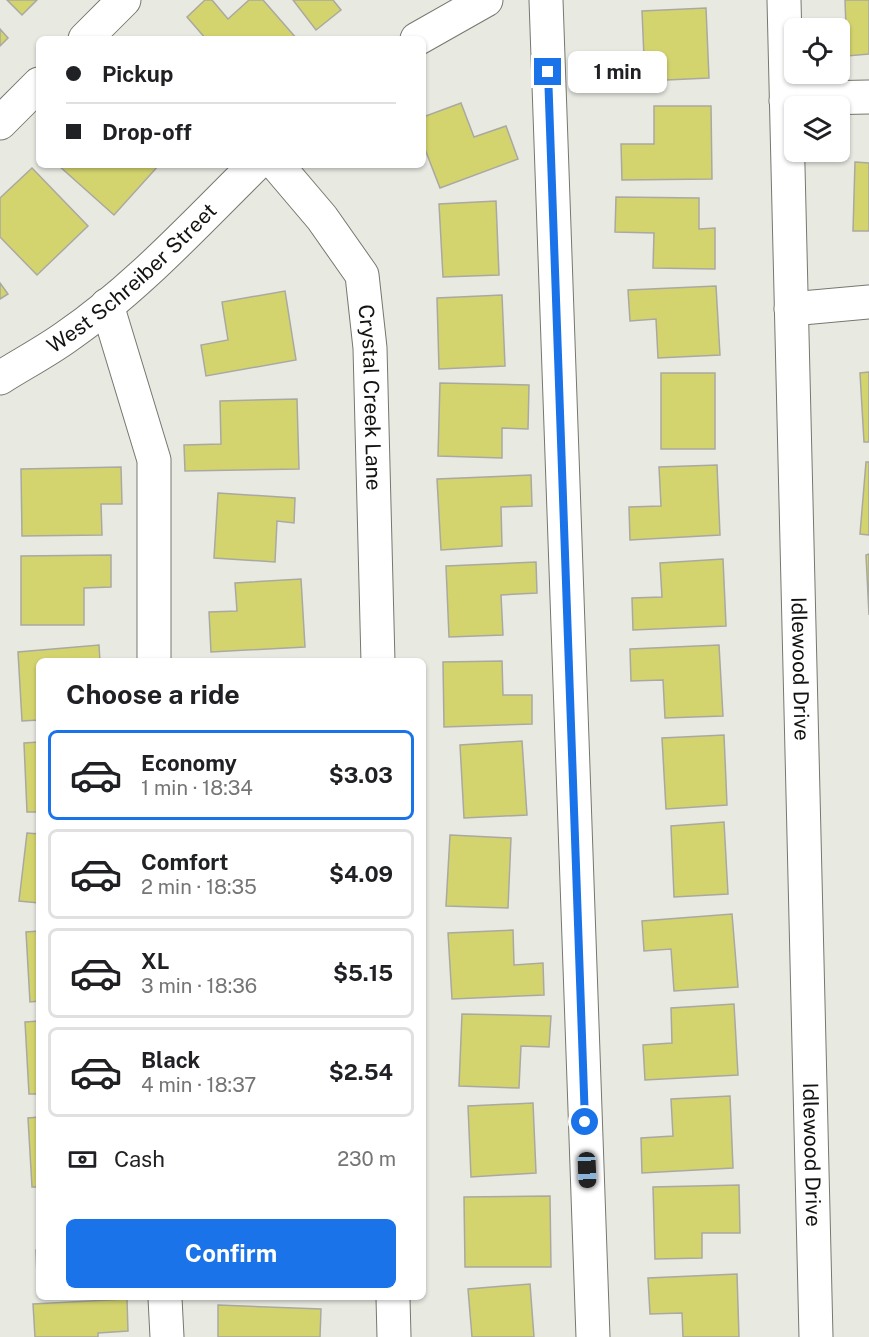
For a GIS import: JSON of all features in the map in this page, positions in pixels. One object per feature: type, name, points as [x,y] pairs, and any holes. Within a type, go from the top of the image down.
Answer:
[{"type":"street","points":[[88,36],[124,0]]},
{"type":"street","points":[[422,36],[486,0]]},
{"type":"street","points":[[546,0],[592,1337]]},
{"type":"street","name":"Idlewood Drive","points":[[784,0],[786,96]]},
{"type":"street","points":[[0,123],[36,87]]},
{"type":"street","points":[[850,97],[869,97]]},
{"type":"street","name":"Idlewood Drive","points":[[787,162],[816,1337]]},
{"type":"street","name":"West Schreiber Street","points":[[0,378],[67,336],[107,305],[156,263],[252,168]]},
{"type":"street","name":"Crystal Creek Lane","points":[[280,168],[322,218],[362,275],[370,348],[378,658]]},
{"type":"street","points":[[791,309],[869,302]]},
{"type":"street","points":[[107,305],[154,460],[154,658]]},
{"type":"street","points":[[165,1300],[167,1337]]},
{"type":"street","points":[[393,1300],[394,1337]]},
{"type":"building","points":[[7,0],[37,0],[22,15]]},
{"type":"building","points":[[205,0],[212,0],[228,19],[249,0],[263,0],[294,36],[203,36],[187,17]]},
{"type":"building","points":[[293,0],[333,0],[341,10],[316,30]]},
{"type":"building","points":[[845,0],[869,0],[869,54],[850,56],[850,18],[846,18]]},
{"type":"building","points":[[706,8],[709,78],[645,81],[642,11]]},
{"type":"building","points":[[0,29],[8,38],[0,46]]},
{"type":"building","points":[[461,103],[474,137],[506,126],[518,159],[440,188],[426,152],[426,116]]},
{"type":"building","points":[[654,106],[711,106],[712,179],[622,180],[621,144],[654,144]]},
{"type":"building","points":[[855,162],[869,163],[869,231],[853,231]]},
{"type":"building","points":[[32,168],[88,226],[37,275],[0,237],[0,198]]},
{"type":"building","points":[[61,168],[156,168],[114,215]]},
{"type":"building","points":[[616,197],[699,198],[699,229],[715,228],[715,269],[653,268],[654,233],[615,232]]},
{"type":"building","points":[[496,201],[499,275],[443,277],[439,204]]},
{"type":"building","points":[[0,283],[8,294],[0,299]]},
{"type":"building","points":[[716,286],[720,355],[658,358],[656,319],[630,321],[628,290]]},
{"type":"building","points":[[285,291],[296,360],[206,376],[201,345],[228,340],[222,302]]},
{"type":"building","points":[[502,295],[505,366],[439,369],[437,298]]},
{"type":"building","points":[[869,372],[869,442],[864,442],[860,373]]},
{"type":"building","points":[[661,373],[715,373],[715,449],[661,449]]},
{"type":"building","points":[[440,383],[529,385],[528,429],[502,428],[502,458],[438,456]]},
{"type":"building","points":[[297,399],[299,469],[185,471],[184,445],[221,444],[220,401]]},
{"type":"building","points":[[866,462],[869,462],[869,535],[860,534]]},
{"type":"building","points":[[717,465],[720,535],[630,540],[629,507],[661,506],[659,467]]},
{"type":"building","points":[[121,467],[122,504],[101,504],[102,535],[22,536],[21,469]]},
{"type":"building","points":[[531,475],[532,506],[501,507],[502,546],[441,550],[437,479]]},
{"type":"building","points":[[218,493],[295,498],[294,523],[277,521],[275,562],[214,558]]},
{"type":"building","points":[[869,554],[869,615],[866,555]]},
{"type":"building","points":[[111,555],[111,587],[84,588],[84,625],[21,625],[21,556]]},
{"type":"building","points":[[723,559],[726,626],[633,630],[632,598],[662,597],[660,563]]},
{"type":"building","points":[[536,562],[537,593],[501,595],[503,635],[449,637],[446,566]]},
{"type":"building","points":[[301,579],[305,647],[211,652],[209,612],[237,611],[235,583]]},
{"type":"building","points":[[99,645],[100,658],[36,658],[36,720],[22,721],[18,652]]},
{"type":"building","points":[[719,645],[723,716],[665,718],[663,680],[631,681],[630,649]]},
{"type":"building","points":[[502,661],[503,695],[532,695],[532,724],[444,727],[443,662]]},
{"type":"building","points":[[724,735],[727,805],[666,809],[662,738]]},
{"type":"building","points":[[522,741],[527,815],[464,818],[460,745]]},
{"type":"building","points":[[36,742],[36,812],[27,812],[24,743]]},
{"type":"building","points":[[724,822],[728,894],[674,897],[671,826]]},
{"type":"building","points":[[27,833],[36,834],[36,903],[19,901]]},
{"type":"building","points":[[450,835],[511,838],[508,908],[446,906]]},
{"type":"building","points":[[732,914],[738,987],[674,991],[671,949],[644,951],[642,921]]},
{"type":"building","points":[[513,930],[514,965],[543,963],[544,995],[452,999],[448,933]]},
{"type":"building","points":[[36,931],[36,1001],[30,1002],[26,932]]},
{"type":"building","points":[[734,1004],[738,1075],[645,1080],[643,1045],[672,1043],[671,1008]]},
{"type":"building","points":[[462,1014],[551,1016],[549,1047],[521,1046],[519,1088],[459,1086]]},
{"type":"building","points":[[36,1021],[36,1094],[29,1094],[25,1022]]},
{"type":"building","points":[[730,1096],[733,1168],[642,1173],[641,1138],[673,1136],[671,1099]]},
{"type":"building","points":[[533,1103],[536,1173],[471,1177],[468,1106]]},
{"type":"building","points":[[36,1117],[36,1187],[32,1187],[28,1118]]},
{"type":"building","points":[[739,1185],[740,1233],[702,1233],[702,1258],[655,1259],[653,1187]]},
{"type":"building","points":[[550,1196],[551,1267],[465,1267],[464,1197]]},
{"type":"building","points":[[737,1274],[739,1337],[683,1337],[682,1313],[650,1314],[648,1278]]},
{"type":"building","points":[[530,1284],[534,1337],[472,1337],[468,1289]]},
{"type":"building","points":[[127,1300],[128,1331],[98,1333],[98,1337],[35,1337],[33,1304]]},
{"type":"building","points":[[218,1305],[321,1309],[320,1337],[218,1337]]},
{"type":"route","points":[[548,72],[585,1122]]}]
